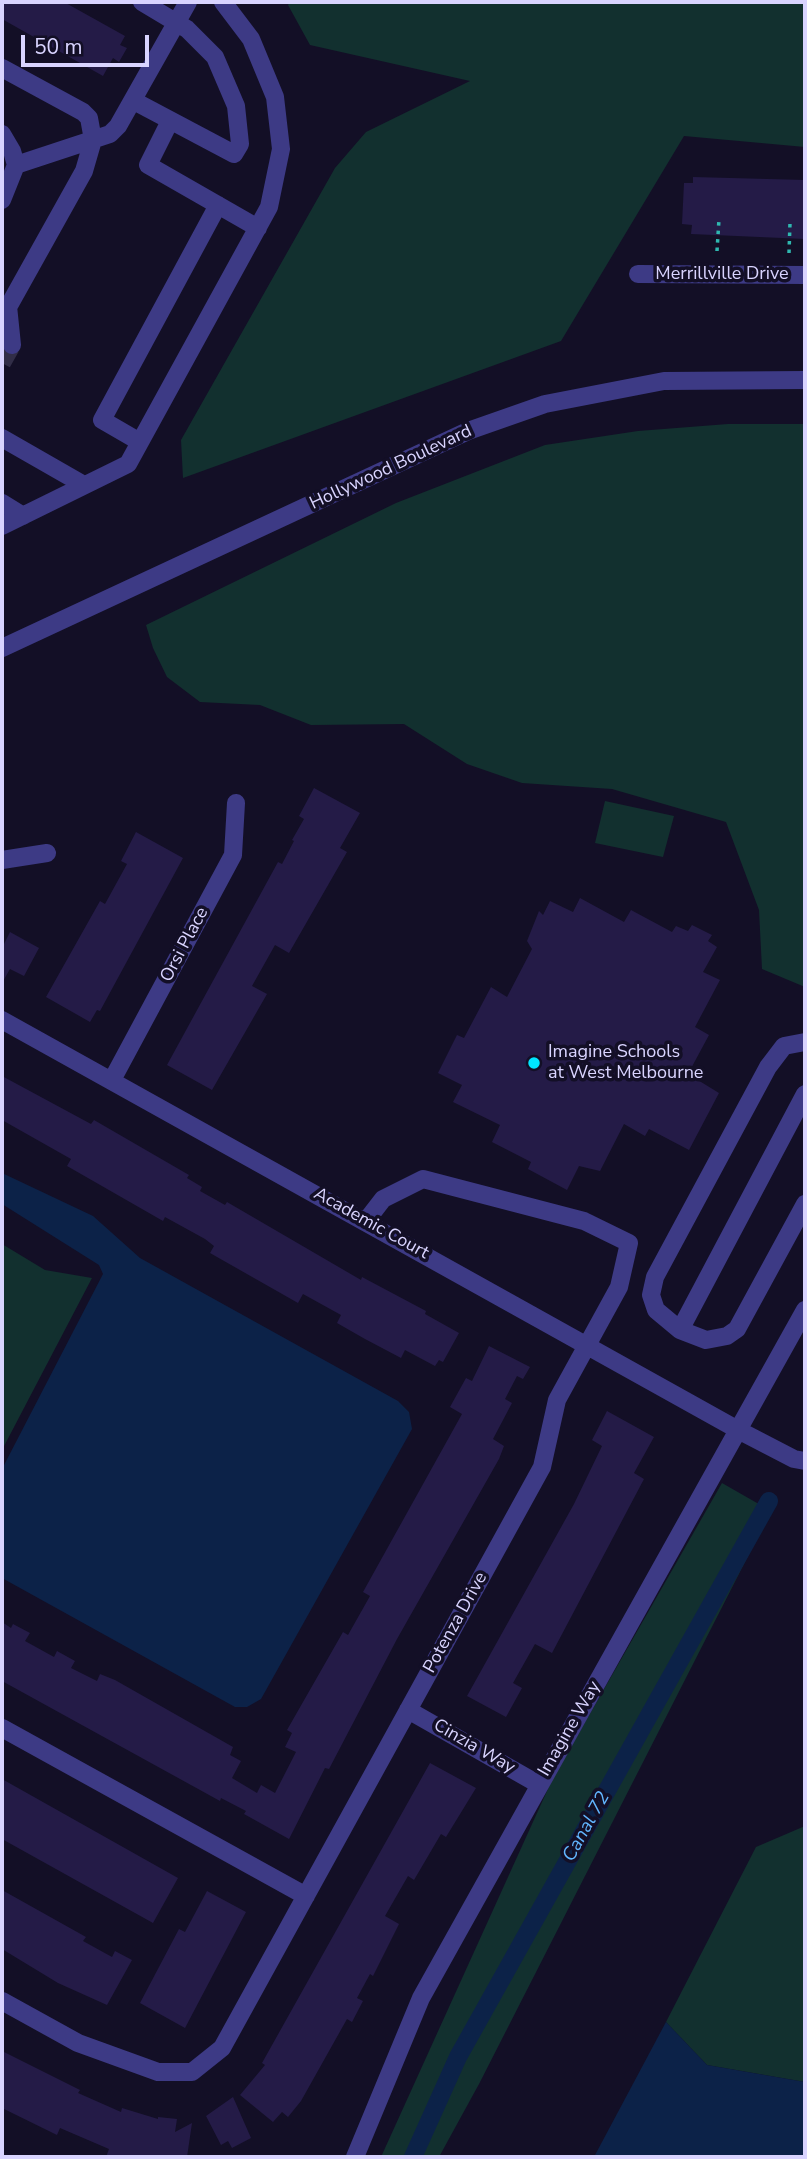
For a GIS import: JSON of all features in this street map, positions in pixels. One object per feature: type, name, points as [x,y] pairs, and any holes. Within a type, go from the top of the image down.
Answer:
[{"type":"street","points":[[134,101],[234,154],[240,144],[236,106],[228,82],[215,57],[177,21],[142,2]]},
{"type":"street","points":[[16,165],[110,134],[134,101],[188,2]]},
{"type":"street","points":[[2,526],[128,464],[269,208],[281,149],[275,97],[251,39],[223,2]]},
{"type":"street","points":[[2,68],[83,111],[89,118],[93,140],[84,171],[5,312],[12,345]]},
{"type":"street","points":[[170,121],[148,166],[258,228]]},
{"type":"street","points":[[2,134],[12,150],[16,165],[2,200]]},
{"type":"street","points":[[140,442],[102,420],[218,205]]},
{"type":"street","name":"Merrillville Drive","points":[[638,274],[805,275]]},
{"type":"street","name":"Hollywood Boulevard","points":[[2,648],[468,431],[545,404],[664,382],[805,380]]},
{"type":"street","points":[[2,438],[84,485]]},
{"type":"street","points":[[2,503],[23,516]]},
{"type":"street","name":"Orsi Place","points":[[112,1080],[233,856],[236,803]]},
{"type":"street","points":[[2,860],[47,853]]},
{"type":"street","name":"Academic Court","points":[[2,1020],[740,1431],[794,1459],[805,1461]]},
{"type":"street","points":[[805,1042],[784,1046],[776,1053],[655,1276],[651,1295],[656,1310],[680,1330],[706,1340],[718,1339],[737,1329],[805,1204]]},
{"type":"street","points":[[680,1330],[805,1094]]},
{"type":"street","name":"Potenza Drive","points":[[2,2001],[76,2041],[158,2072],[192,2072],[222,2048],[542,1467],[557,1400],[619,1287],[629,1243],[584,1221],[423,1180],[383,1199],[366,1221]]},
{"type":"street","name":"Imagine Way","points":[[355,2157],[421,1998],[538,1784],[740,1431],[805,1310]]},
{"type":"street","name":"Cinzia Way","points":[[408,1710],[538,1784]]},
{"type":"street","points":[[2,1728],[306,1896]]},
{"type":"path","points":[[718,251],[719,219]]},
{"type":"path","points":[[789,253],[790,223]]},
{"type":"green space","points":[[290,2],[805,2],[805,147],[684,136],[561,341],[183,478],[181,440],[335,168],[366,132],[470,81],[310,45],[288,5]]},
{"type":"green space","points":[[728,424],[805,424],[805,987],[762,969],[759,910],[726,822],[612,789],[522,783],[467,764],[404,724],[311,725],[260,705],[200,702],[167,677],[153,648],[146,625],[396,503],[545,445],[638,431]]},
{"type":"green space","points":[[605,801],[674,816],[663,857],[595,843]]},
{"type":"green space","points":[[2,1244],[45,1270],[92,1278],[2,1450]]},
{"type":"green space","points":[[722,1483],[771,1511],[479,2084],[439,2157],[381,2157],[552,1780]]},
{"type":"green space","points":[[805,1826],[805,2082],[707,2065],[666,2022],[756,1847]]},
{"type":"water","points":[[2,1173],[93,1216],[140,1258],[398,1401],[409,1412],[412,1429],[261,1699],[247,1707],[235,1707],[2,1578],[2,1469],[103,1274],[99,1265],[2,1204]]},
{"type":"water","points":[[666,2022],[707,2065],[805,2082],[805,2157],[594,2157]]},
{"type":"building","points":[[2,2],[64,2],[125,36],[120,45],[127,48],[119,62],[113,58],[103,76],[2,19]]},
{"type":"building","points":[[693,177],[805,180],[805,239],[691,234],[692,225],[682,224],[684,183],[693,183]]},
{"type":"building","points":[[314,788],[360,813],[340,848],[347,852],[289,953],[275,945],[252,986],[267,994],[212,1090],[167,1065],[278,862],[282,864],[304,819],[299,816]]},
{"type":"building","points":[[136,832],[183,858],[100,1011],[97,1010],[90,1022],[46,997],[100,901],[105,904],[127,864],[121,861]]},
{"type":"building","points":[[580,898],[624,922],[631,910],[672,932],[676,926],[688,931],[692,925],[712,935],[708,941],[717,947],[703,972],[720,980],[695,1027],[709,1035],[688,1074],[719,1093],[689,1150],[649,1129],[645,1136],[624,1124],[600,1171],[579,1166],[567,1190],[528,1169],[531,1162],[492,1142],[500,1125],[453,1102],[462,1085],[438,1073],[457,1035],[464,1038],[491,987],[507,997],[532,949],[527,941],[539,911],[543,915],[550,901],[573,912]]},
{"type":"building","points":[[10,932],[39,948],[24,976],[10,969],[2,983],[2,948]]},
{"type":"building","points":[[2,1076],[91,1124],[94,1120],[189,1175],[187,1178],[202,1187],[200,1191],[225,1205],[227,1202],[361,1280],[362,1277],[426,1311],[425,1314],[459,1333],[443,1362],[439,1360],[435,1366],[405,1350],[401,1358],[337,1323],[341,1315],[303,1294],[298,1303],[210,1253],[214,1246],[205,1239],[165,1217],[163,1221],[67,1166],[71,1159],[2,1120]]},
{"type":"building","points":[[489,1346],[530,1367],[523,1379],[517,1376],[505,1399],[512,1403],[493,1439],[504,1446],[499,1459],[397,1639],[329,1769],[325,1768],[289,1839],[244,1814],[246,1811],[221,1798],[220,1801],[2,1681],[2,1622],[11,1628],[13,1624],[30,1633],[25,1641],[54,1657],[57,1651],[75,1661],[71,1668],[97,1681],[100,1674],[115,1680],[233,1747],[230,1755],[241,1761],[232,1778],[257,1793],[261,1785],[275,1793],[296,1752],[285,1747],[292,1733],[287,1730],[343,1632],[348,1635],[370,1596],[363,1592],[462,1414],[450,1407],[466,1378],[472,1381]]},
{"type":"building","points":[[607,1411],[654,1437],[634,1473],[644,1479],[552,1653],[535,1644],[513,1683],[522,1688],[506,1717],[467,1696],[574,1504],[602,1446],[592,1440]]},
{"type":"building","points":[[430,1763],[476,1788],[446,1837],[441,1834],[414,1880],[408,1876],[385,1916],[399,1924],[373,1976],[370,1974],[357,1998],[363,2001],[352,2022],[347,2019],[301,2101],[288,2117],[282,2112],[273,2122],[240,2095],[265,2065],[262,2063]]},
{"type":"building","points":[[2,1779],[178,1878],[153,1923],[2,1839]]},
{"type":"building","points":[[2,1890],[86,1937],[83,1941],[112,1957],[115,1951],[132,1960],[107,2005],[58,1983],[2,1949]]},
{"type":"building","points":[[207,1891],[246,1912],[185,2028],[140,2003],[179,1929],[185,1932]]},
{"type":"building","points":[[2,2051],[80,2090],[78,2093],[121,2112],[122,2108],[158,2119],[177,2119],[175,2132],[192,2123],[187,2157],[106,2157],[109,2149],[60,2128],[57,2135],[2,2108]]},
{"type":"building","points":[[233,2097],[251,2138],[232,2148],[228,2141],[221,2145],[206,2116]]},
{"type":"waterway","name":"Canal 72","points":[[413,2157],[458,2057],[769,1501]]},
{"type":"tunnel","points":[[2,363],[12,345]]},
{"type":"place","name":"Imagine Schools at West Melbourne","points":[[534,1063]]}]
